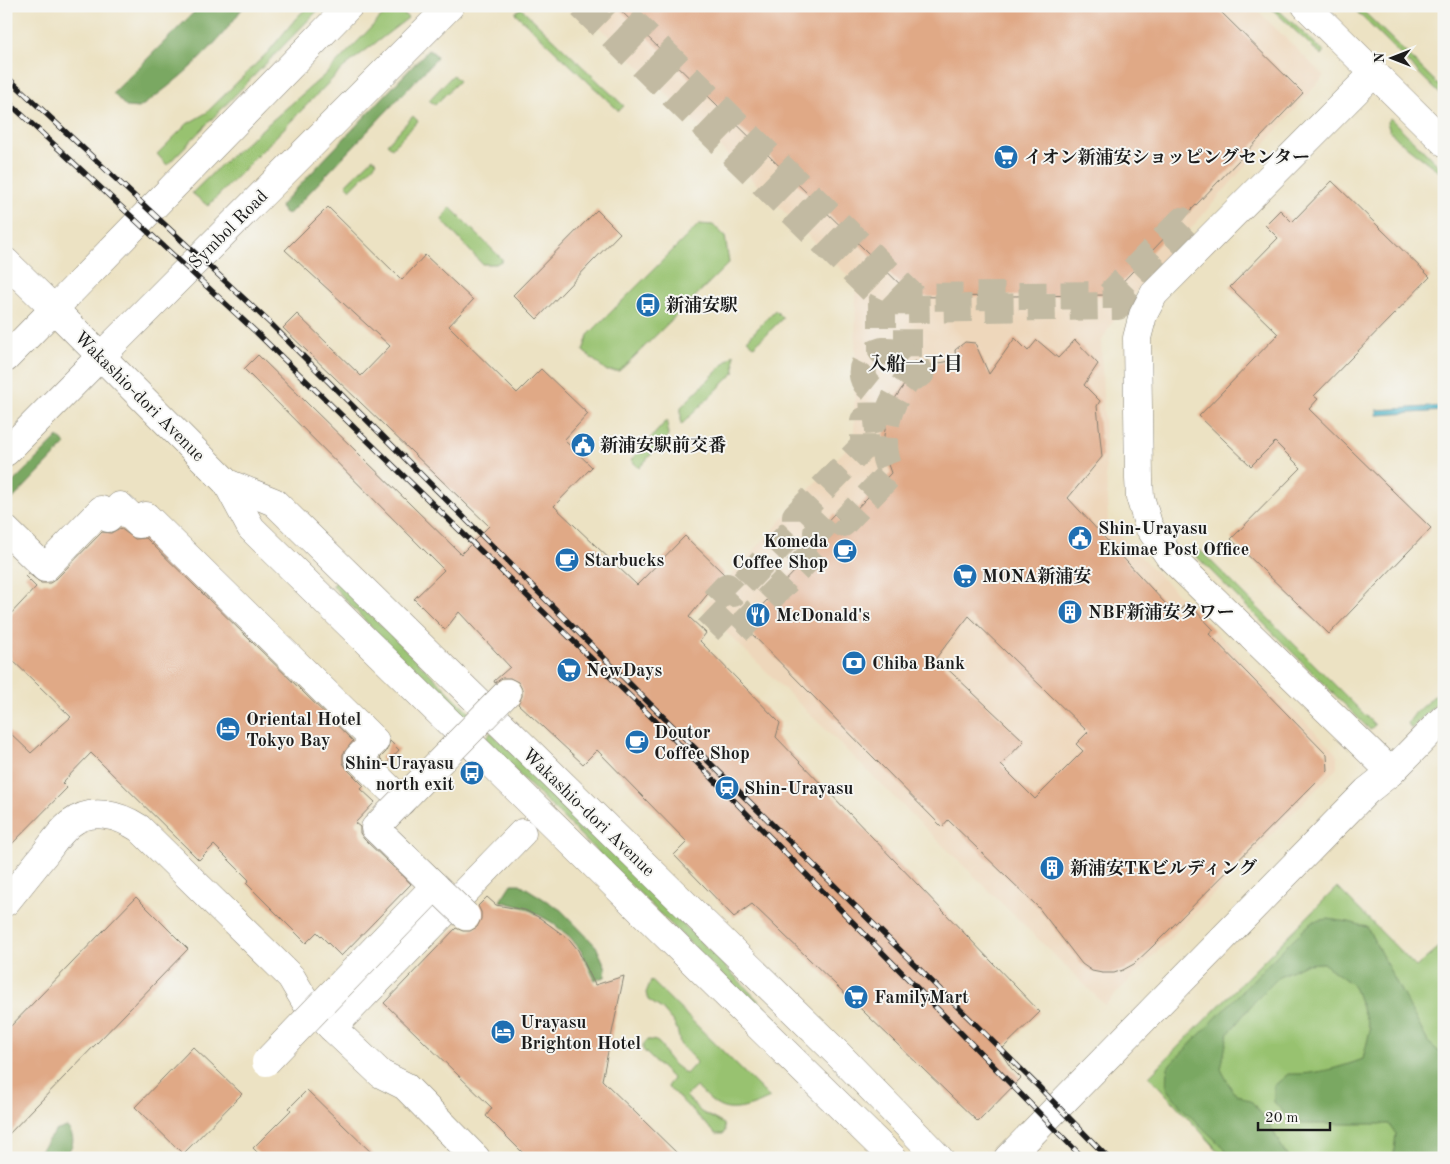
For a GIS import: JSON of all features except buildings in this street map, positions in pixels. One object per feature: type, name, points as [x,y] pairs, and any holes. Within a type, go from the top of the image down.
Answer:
[{"type":"street","points":[[6,358],[349,6]]},
{"type":"street","name":"Symbol Road","points":[[6,452],[450,6]]},
{"type":"street","points":[[1306,6],[1444,142]]},
{"type":"street","points":[[1374,74],[1154,294],[1143,316],[1137,338],[1139,479],[1140,497],[1149,527],[1169,556],[1391,772]]},
{"type":"street","name":"Wakashio-dori Avenue","points":[[6,262],[227,483],[250,528],[893,1158]]},
{"type":"street","name":"Wakashio-dori Avenue","points":[[227,483],[274,502],[838,1054],[939,1158]]},
{"type":"street","points":[[6,530],[45,568],[101,510],[108,518],[120,506],[139,524],[146,516],[375,741],[358,758],[402,801]]},
{"type":"street","points":[[466,916],[375,828],[507,693]]},
{"type":"street","points":[[1008,1158],[1367,791],[1391,772],[1444,718]]},
{"type":"street","points":[[6,902],[72,823],[89,816],[109,814],[127,820],[139,828],[291,977],[306,1004],[381,1074],[405,1086],[476,1158]]},
{"type":"street","points":[[332,1028],[522,833]]},
{"type":"street","points":[[266,1062],[435,886]]},
{"type":"shaded area","points":[[579,6],[1253,6],[1324,76],[1118,312],[1101,342],[1108,524],[1337,754],[1337,768],[1105,1005],[702,608],[854,440],[856,284]]},
{"type":"green space","points":[[200,6],[244,6],[209,49],[169,86],[139,108],[126,107],[113,93]]},
{"type":"green space","points":[[309,6],[322,6],[167,165],[157,154],[187,124],[206,113],[269,51],[297,17]]},
{"type":"green space","points":[[392,6],[397,6],[408,18],[344,67],[208,206],[192,193],[223,163],[328,72]]},
{"type":"green space","points":[[1269,6],[1274,6],[1321,49],[1324,53],[1322,56]]},
{"type":"green space","points":[[1351,6],[1358,6],[1444,90],[1444,98]]},
{"type":"green space","points":[[521,8],[624,106],[619,111],[515,13]]},
{"type":"green space","points":[[428,50],[434,53],[437,58],[289,214],[283,212],[280,206]]},
{"type":"green space","points":[[453,75],[459,81],[435,105],[429,100]]},
{"type":"green space","points":[[413,116],[418,121],[392,148],[387,144]]},
{"type":"green space","points":[[1390,118],[1444,171],[1444,176],[1392,134],[1387,122]]},
{"type":"green space","points":[[373,158],[377,162],[351,189],[346,184]]},
{"type":"green space","points":[[450,207],[503,260],[496,264],[482,264],[442,220]]},
{"type":"green space","points":[[699,224],[713,225],[725,236],[729,263],[619,371],[607,371],[583,351],[588,335]]},
{"type":"green space","points":[[775,310],[783,318],[754,346],[747,340]]},
{"type":"green space","points":[[734,354],[735,372],[681,425],[681,407]]},
{"type":"green space","points":[[667,420],[668,436],[639,468],[631,460]]},
{"type":"green space","points":[[58,437],[66,444],[6,506],[6,489]]},
{"type":"green space","points":[[1200,550],[1375,725],[1370,730],[1195,555]]},
{"type":"green space","points":[[336,581],[473,716],[466,723],[380,637],[333,586]]},
{"type":"green space","points":[[1444,687],[1444,696],[1411,729],[1408,723],[1416,712]]},
{"type":"green space","points":[[491,732],[776,1019],[771,1023],[484,740]]},
{"type":"green space","points":[[511,884],[520,884],[561,910],[596,946],[606,968],[605,977],[595,980],[581,951],[570,937],[551,922],[526,908],[500,901]]},
{"type":"green space","points":[[1337,887],[1416,967],[1444,943],[1444,1158],[1225,1158],[1149,1076]]},
{"type":"green space","points":[[1328,919],[1367,927],[1428,1042],[1444,1056],[1444,1158],[1393,1158],[1396,1134],[1389,1124],[1303,1124],[1285,1114],[1274,1102],[1274,1086],[1288,1074],[1326,1070],[1363,1059],[1370,1030],[1354,986],[1323,963],[1305,964],[1280,976],[1254,1002],[1228,1034],[1221,1069],[1233,1092],[1252,1102],[1268,1122],[1288,1158],[1234,1158],[1181,1107],[1167,1088],[1168,1067],[1286,946],[1313,921]]},
{"type":"green space","points":[[651,980],[770,1098],[744,1108],[723,1108],[714,1103],[696,1087],[686,1096],[701,1112],[724,1124],[725,1131],[723,1134],[716,1134],[668,1087],[673,1079],[643,1050],[643,1045],[647,1040],[658,1042],[673,1064],[686,1074],[697,1062],[680,1044],[677,1029],[673,1022],[662,1009],[648,1000],[646,993]]},
{"type":"green space","points":[[67,1127],[73,1139],[71,1147],[63,1158],[34,1158],[55,1131]]},
{"type":"water","points":[[1444,406],[1444,411],[1377,415],[1377,410]]},
{"type":"tunnel","points":[[582,6],[883,300],[882,351],[900,352],[908,360],[908,309],[1118,306],[1193,230],[1182,221],[1110,295],[913,297],[616,6]]},
{"type":"tunnel","points":[[882,351],[900,352],[921,373],[914,376],[901,389],[888,415],[884,444],[885,457],[891,473],[843,523],[834,514],[817,532],[825,541],[733,635],[706,609],[727,587],[733,593],[796,528],[796,516],[864,446],[864,421],[874,420],[873,390],[864,379],[863,368],[870,357],[882,351]]},
{"type":"railway","points":[[6,76],[272,325],[640,694],[1040,1088],[1108,1158]]},
{"type":"railway","points":[[6,100],[256,332],[673,738],[1083,1158]]},
{"type":"place","name":"イオン新浦安ショッピングセンター","points":[[1006,157]]},
{"type":"place","name":"新浦安駅","points":[[648,305]]},
{"type":"place","name":"新浦安駅前交番","points":[[583,445]]},
{"type":"place","name":"Shin-Urayasu Ekimae Post Office","points":[[1080,538]]},
{"type":"place","name":"Komeda Coffee Shop","points":[[845,551]]},
{"type":"place","name":"Starbucks","points":[[567,560]]},
{"type":"place","name":"MONA新浦安","points":[[965,576]]},
{"type":"place","name":"NBF新浦安タワー","points":[[1070,612]]},
{"type":"place","name":"McDonald's","points":[[758,615]]},
{"type":"place","name":"Chiba Bank","points":[[854,663]]},
{"type":"place","name":"NewDays","points":[[569,670]]},
{"type":"place","name":"Oriental Hotel Tokyo Bay","points":[[228,729]]},
{"type":"place","name":"Doutor Coffee Shop","points":[[637,742]]},
{"type":"place","name":"Shin-Urayasu north exit","points":[[472,773]]},
{"type":"place","name":"Shin-Urayasu","points":[[727,788]]},
{"type":"place","name":"新浦安TKビルディング","points":[[1052,868]]},
{"type":"place","name":"FamilyMart","points":[[856,997]]},
{"type":"place","name":"Urayasu Brighton Hotel","points":[[503,1032]]},
{"type":"district","name":"入船一丁目","points":[[915,363]]}]
